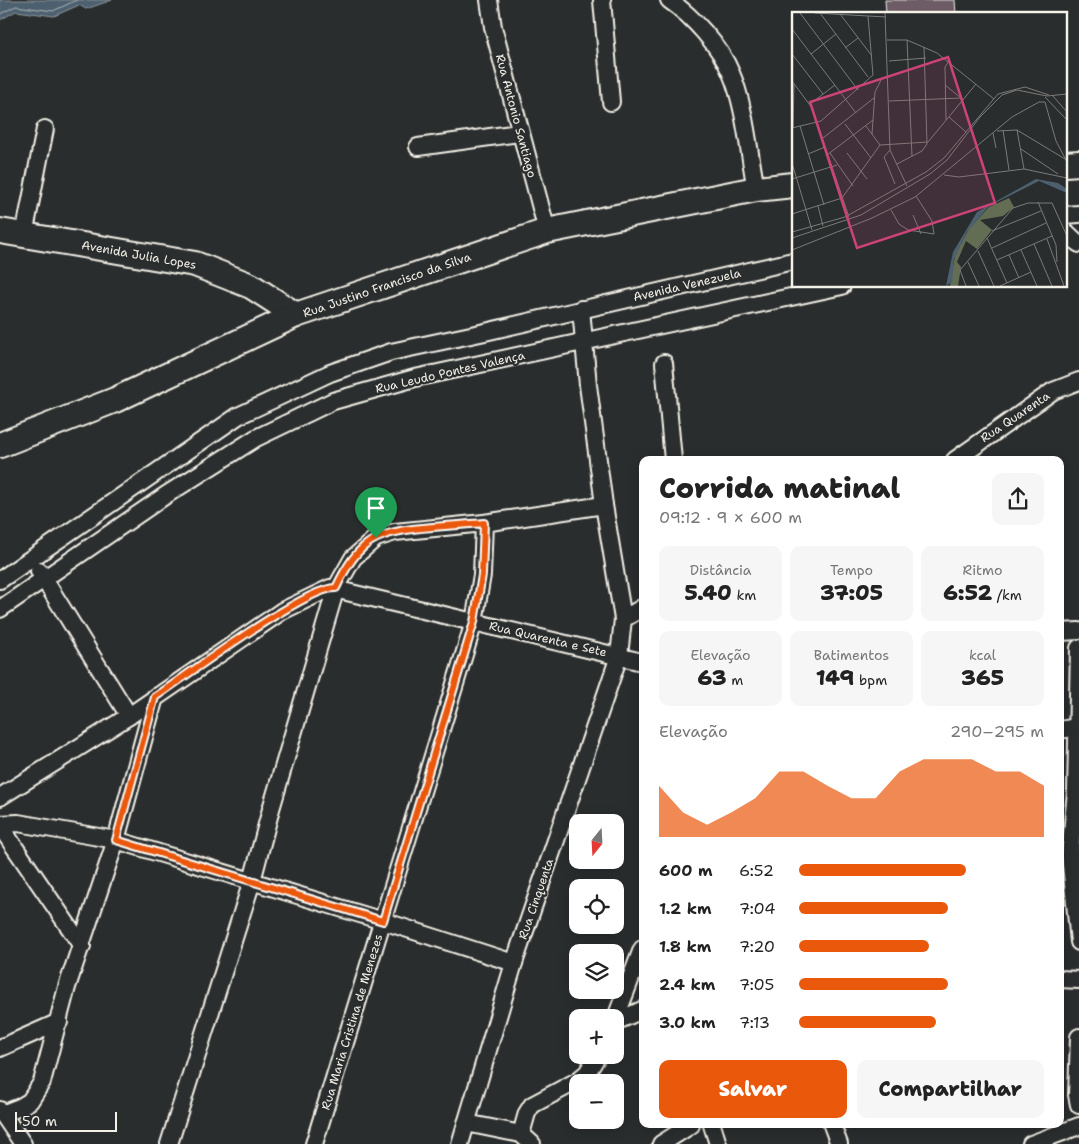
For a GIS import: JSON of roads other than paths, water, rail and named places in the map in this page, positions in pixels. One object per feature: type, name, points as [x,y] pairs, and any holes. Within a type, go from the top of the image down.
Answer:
[{"type":"main road","points":[[1066,164],[1079,163]]},
{"type":"main road","name":"Rua Justino Francisco da Silva","points":[[0,446],[116,400],[296,315],[547,231],[756,189],[792,185]]},
{"type":"main road","name":"Avenida Julia Lopes","points":[[0,231],[195,264],[251,286],[296,315]]},
{"type":"street","name":"Rua Antonio Santiago","points":[[489,0],[493,27],[547,231]]},
{"type":"street","points":[[602,0],[611,102]]},
{"type":"street","points":[[669,0],[678,6],[704,34],[722,56],[731,73],[756,189]]},
{"type":"street","points":[[24,236],[45,129]]},
{"type":"street","points":[[418,147],[520,133]]},
{"type":"street","points":[[1066,215],[1079,214]]},
{"type":"street","points":[[1066,232],[1079,245]]},
{"type":"street","points":[[1066,248],[1079,245]]},
{"type":"street","name":"Avenida Venezuela","points":[[581,308],[792,260]]},
{"type":"street","name":"Rua Leudo Pontes Valença","points":[[0,610],[166,495],[256,438],[333,401],[415,378],[833,288]]},
{"type":"street","points":[[0,580],[238,416],[330,373],[391,352],[485,332],[581,308]]},
{"type":"street","name":"Rua Cinquenta","points":[[460,1144],[514,963],[619,656],[623,619],[604,505],[588,385],[581,308]]},
{"type":"street","points":[[664,362],[673,456]]},
{"type":"street","name":"Rua Quarenta","points":[[972,454],[1053,391],[1079,381]]},
{"type":"street","points":[[169,1144],[252,881],[271,808],[336,588],[352,558],[376,538],[396,532],[484,523],[604,505]]},
{"type":"street","name":"Rua Maria Cristina de Menezes","points":[[314,1144],[474,622],[482,575],[484,523]]},
{"type":"street","points":[[31,558],[129,716]]},
{"type":"street","points":[[0,797],[129,716],[282,611],[323,589],[336,588]]},
{"type":"street","name":"Rua Quarenta e Sete","points":[[336,588],[639,661]]},
{"type":"street","points":[[623,619],[639,610]]},
{"type":"street","points":[[1064,632],[1079,631]]},
{"type":"street","points":[[1079,648],[1078,791],[1065,852],[1079,942]]},
{"type":"street","points":[[23,1144],[1,1112],[20,1108],[36,1094],[42,1082],[67,987],[116,840],[155,697]]},
{"type":"street","points":[[1064,729],[1077,727]]},
{"type":"street","points":[[82,946],[0,825],[18,823],[116,840],[514,963]]},
{"type":"street","points":[[620,1009],[639,957]]},
{"type":"street","points":[[1064,979],[1079,980]]},
{"type":"street","points":[[624,1017],[639,1011]]},
{"type":"street","points":[[0,1048],[59,1022]]},
{"type":"street","points":[[1079,1037],[1077,1095],[1079,1104]]},
{"type":"street","points":[[466,1123],[527,1139],[527,1113],[532,1105],[577,1081],[592,1064]]},
{"type":"street","points":[[1031,1144],[1079,1126]]},
{"type":"street","points":[[661,1144],[686,1128]]},
{"type":"street","points":[[713,1128],[718,1144]]},
{"type":"street","points":[[833,1128],[839,1144]]},
{"type":"water","points":[[0,0],[112,0],[86,9],[79,5],[54,16],[16,11],[0,20]]}]
